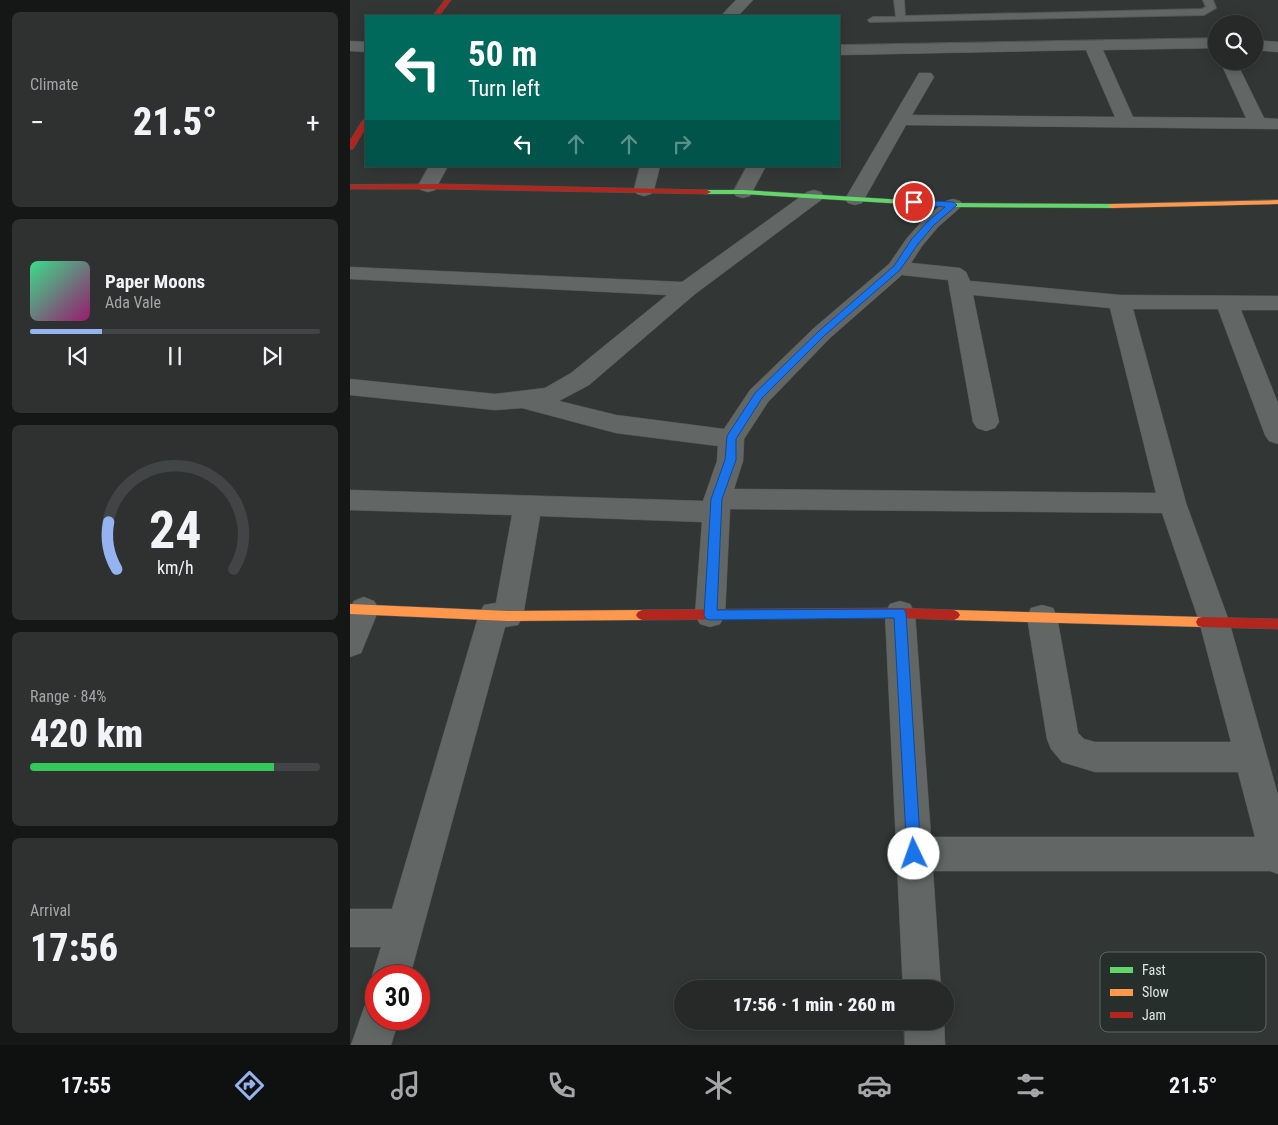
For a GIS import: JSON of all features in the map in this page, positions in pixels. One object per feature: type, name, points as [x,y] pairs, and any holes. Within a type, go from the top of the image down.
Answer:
[{"type":"street","points":[[437,15],[448,0]]},
{"type":"street","points":[[730,15],[745,0]]},
{"type":"street","points":[[840,50],[1208,43]]},
{"type":"street","points":[[1092,44],[1126,122]]},
{"type":"street","points":[[350,46],[365,47]]},
{"type":"street","points":[[1263,46],[1278,47]]},
{"type":"street","points":[[1232,70],[1258,124]]},
{"type":"street","points":[[855,199],[925,77]]},
{"type":"street","points":[[900,120],[1278,124]]},
{"type":"street","points":[[350,146],[365,124]]},
{"type":"street","points":[[428,186],[438,167]]},
{"type":"street","points":[[644,190],[650,167]]},
{"type":"street","points":[[743,192],[756,167]]},
{"type":"street","points":[[350,187],[428,186],[578,191],[743,192],[953,205],[1157,206],[1278,202]]},
{"type":"street","points":[[350,387],[495,402],[552,395],[580,378],[687,289],[814,196]]},
{"type":"street","points":[[710,615],[716,506],[730,460],[731,439],[759,396],[822,333],[897,268],[914,242],[931,223],[953,205]]},
{"type":"street","points":[[897,268],[952,273],[958,277],[986,422]]},
{"type":"street","points":[[350,273],[687,289]]},
{"type":"street","points":[[959,287],[1120,302],[1278,303]]},
{"type":"street","points":[[914,854],[1278,856],[1214,621],[1172,503],[1120,302]]},
{"type":"street","points":[[1227,303],[1278,435]]},
{"type":"street","points":[[522,400],[616,424],[731,439]]},
{"type":"street","points":[[350,500],[528,505],[716,506],[1172,503]]},
{"type":"street","points":[[394,965],[501,615],[528,505]]},
{"type":"street","points":[[350,644],[357,609],[501,615],[900,613],[1278,624]]},
{"type":"street","points":[[900,613],[921,980]]},
{"type":"street","points":[[1042,618],[1063,739],[1074,752],[1095,757],[1251,757]]},
{"type":"street","points":[[350,928],[405,928]]},
{"type":"street","points":[[371,1045],[376,1030]]},
{"type":"street","points":[[924,1030],[925,1045]]},
{"type":"lane","points":[[899,0],[902,19]]},
{"type":"lane","points":[[873,20],[1204,12],[1211,8],[1208,0]]},
{"type":"traffic: fast","points":[[707,192],[743,192],[953,205],[1112,206]]},
{"type":"traffic: slow","points":[[1112,206],[1278,202]]},
{"type":"traffic: slow","points":[[350,609],[508,616],[642,615]]},
{"type":"traffic: slow","points":[[954,615],[1202,622]]},
{"type":"traffic: jam","points":[[437,15],[448,0]]},
{"type":"traffic: jam","points":[[350,147],[365,124]]},
{"type":"traffic: jam","points":[[350,187],[707,192]]},
{"type":"traffic: jam","points":[[642,615],[900,613],[954,615]]},
{"type":"traffic: jam","points":[[1202,622],[1278,624]]},
{"type":"route","points":[[914,202],[953,205],[931,223],[914,242],[897,268],[822,333],[759,396],[731,439],[730,460],[717,499],[710,615],[900,613],[914,854]]}]
